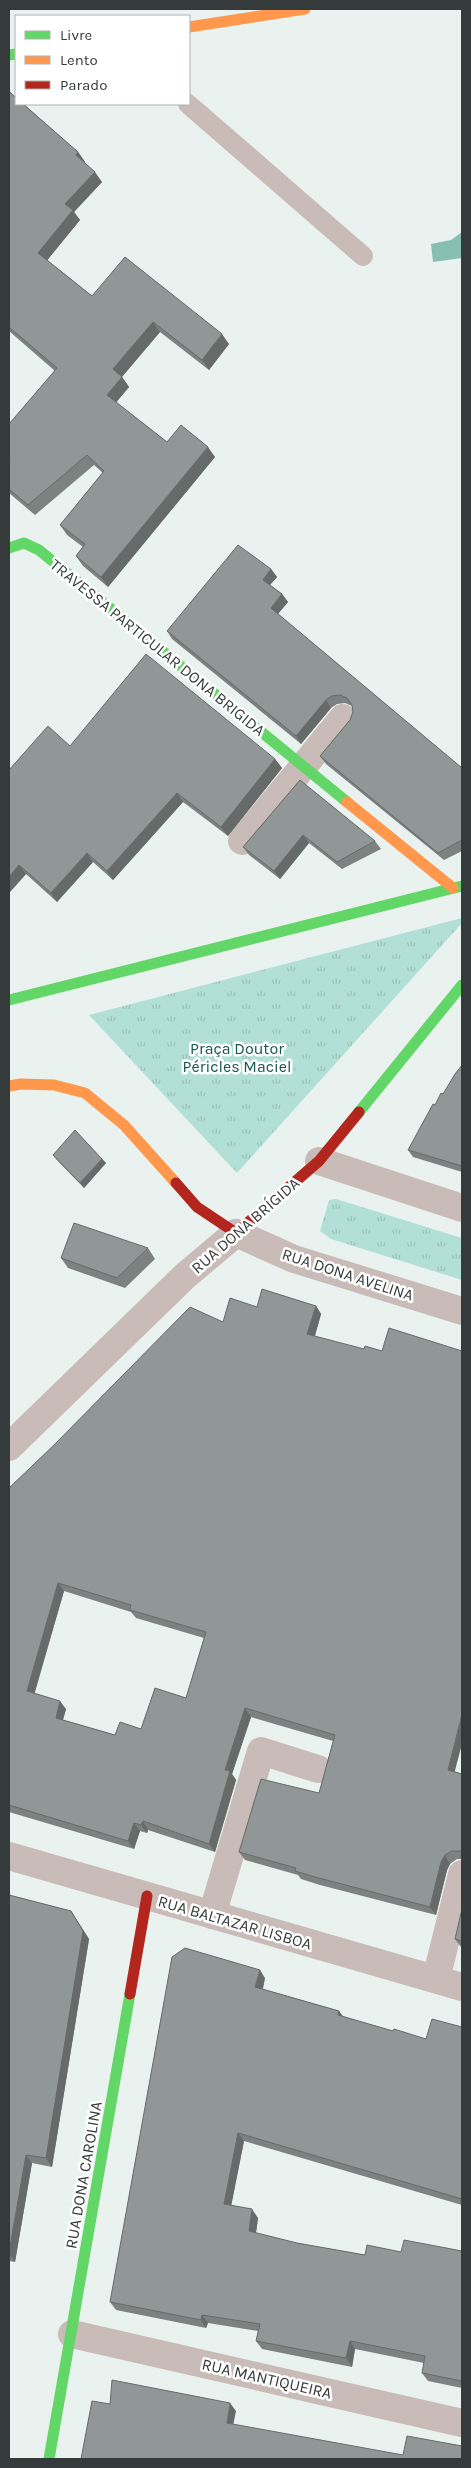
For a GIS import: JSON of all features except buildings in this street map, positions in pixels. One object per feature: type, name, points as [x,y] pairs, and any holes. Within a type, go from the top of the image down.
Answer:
[{"type":"street","points":[[190,27],[305,9]]},
{"type":"street","name":"TRAVESSA PARTICULAR DONA BRIGIDA","points":[[9,548],[16,542],[25,542],[39,550],[304,766],[458,887]]},
{"type":"street","points":[[242,841],[343,718]]},
{"type":"street","points":[[9,1000],[458,887]]},
{"type":"street","name":"RUA DONA BRÍGIDA","points":[[9,1447],[185,1276],[320,1160],[462,984]]},
{"type":"street","points":[[9,1086],[21,1084],[54,1085],[85,1093],[124,1125],[197,1207],[236,1233]]},
{"type":"street","points":[[320,1160],[462,1208]]},
{"type":"street","name":"RUA DONA AVELINA","points":[[236,1233],[294,1259],[462,1311]]},
{"type":"street","points":[[212,1915],[261,1751],[318,1769]]},
{"type":"street","name":"RUA BALTAZAR LISBOA","points":[[9,1856],[462,1987]]},
{"type":"street","points":[[436,1979],[462,1874]]},
{"type":"street","name":"RUA DONA CAROLINA","points":[[49,2459],[147,1896]]},
{"type":"street","name":"RUA MANTIQUEIRA","points":[[72,2334],[462,2423]]},
{"type":"lane","points":[[189,105],[363,256]]},
{"type":"green space","name":"Praça Doutor Péricles Maciel","points":[[462,918],[462,923],[237,1173],[89,1015]]},
{"type":"green space","points":[[336,1199],[462,1238],[462,1280],[331,1239],[320,1231],[329,1200]]},
{"type":"shaded area","points":[[462,232],[462,258],[433,262],[431,244],[451,240]]},
{"type":"traffic: fast","points":[[9,55],[15,54]]},
{"type":"traffic: fast","points":[[9,548],[24,543],[39,550],[347,802]]},
{"type":"traffic: fast","points":[[9,1000],[462,886]]},
{"type":"traffic: fast","points":[[359,1112],[462,985]]},
{"type":"traffic: fast","points":[[49,2459],[130,1994]]},
{"type":"traffic: slow","points":[[190,27],[305,9]]},
{"type":"traffic: slow","points":[[347,802],[453,888]]},
{"type":"traffic: slow","points":[[9,1086],[21,1084],[54,1085],[85,1093],[124,1125],[176,1183]]},
{"type":"traffic: jam","points":[[176,1183],[197,1207],[236,1233],[319,1161],[359,1112]]},
{"type":"traffic: jam","points":[[130,1994],[147,1896]]}]
